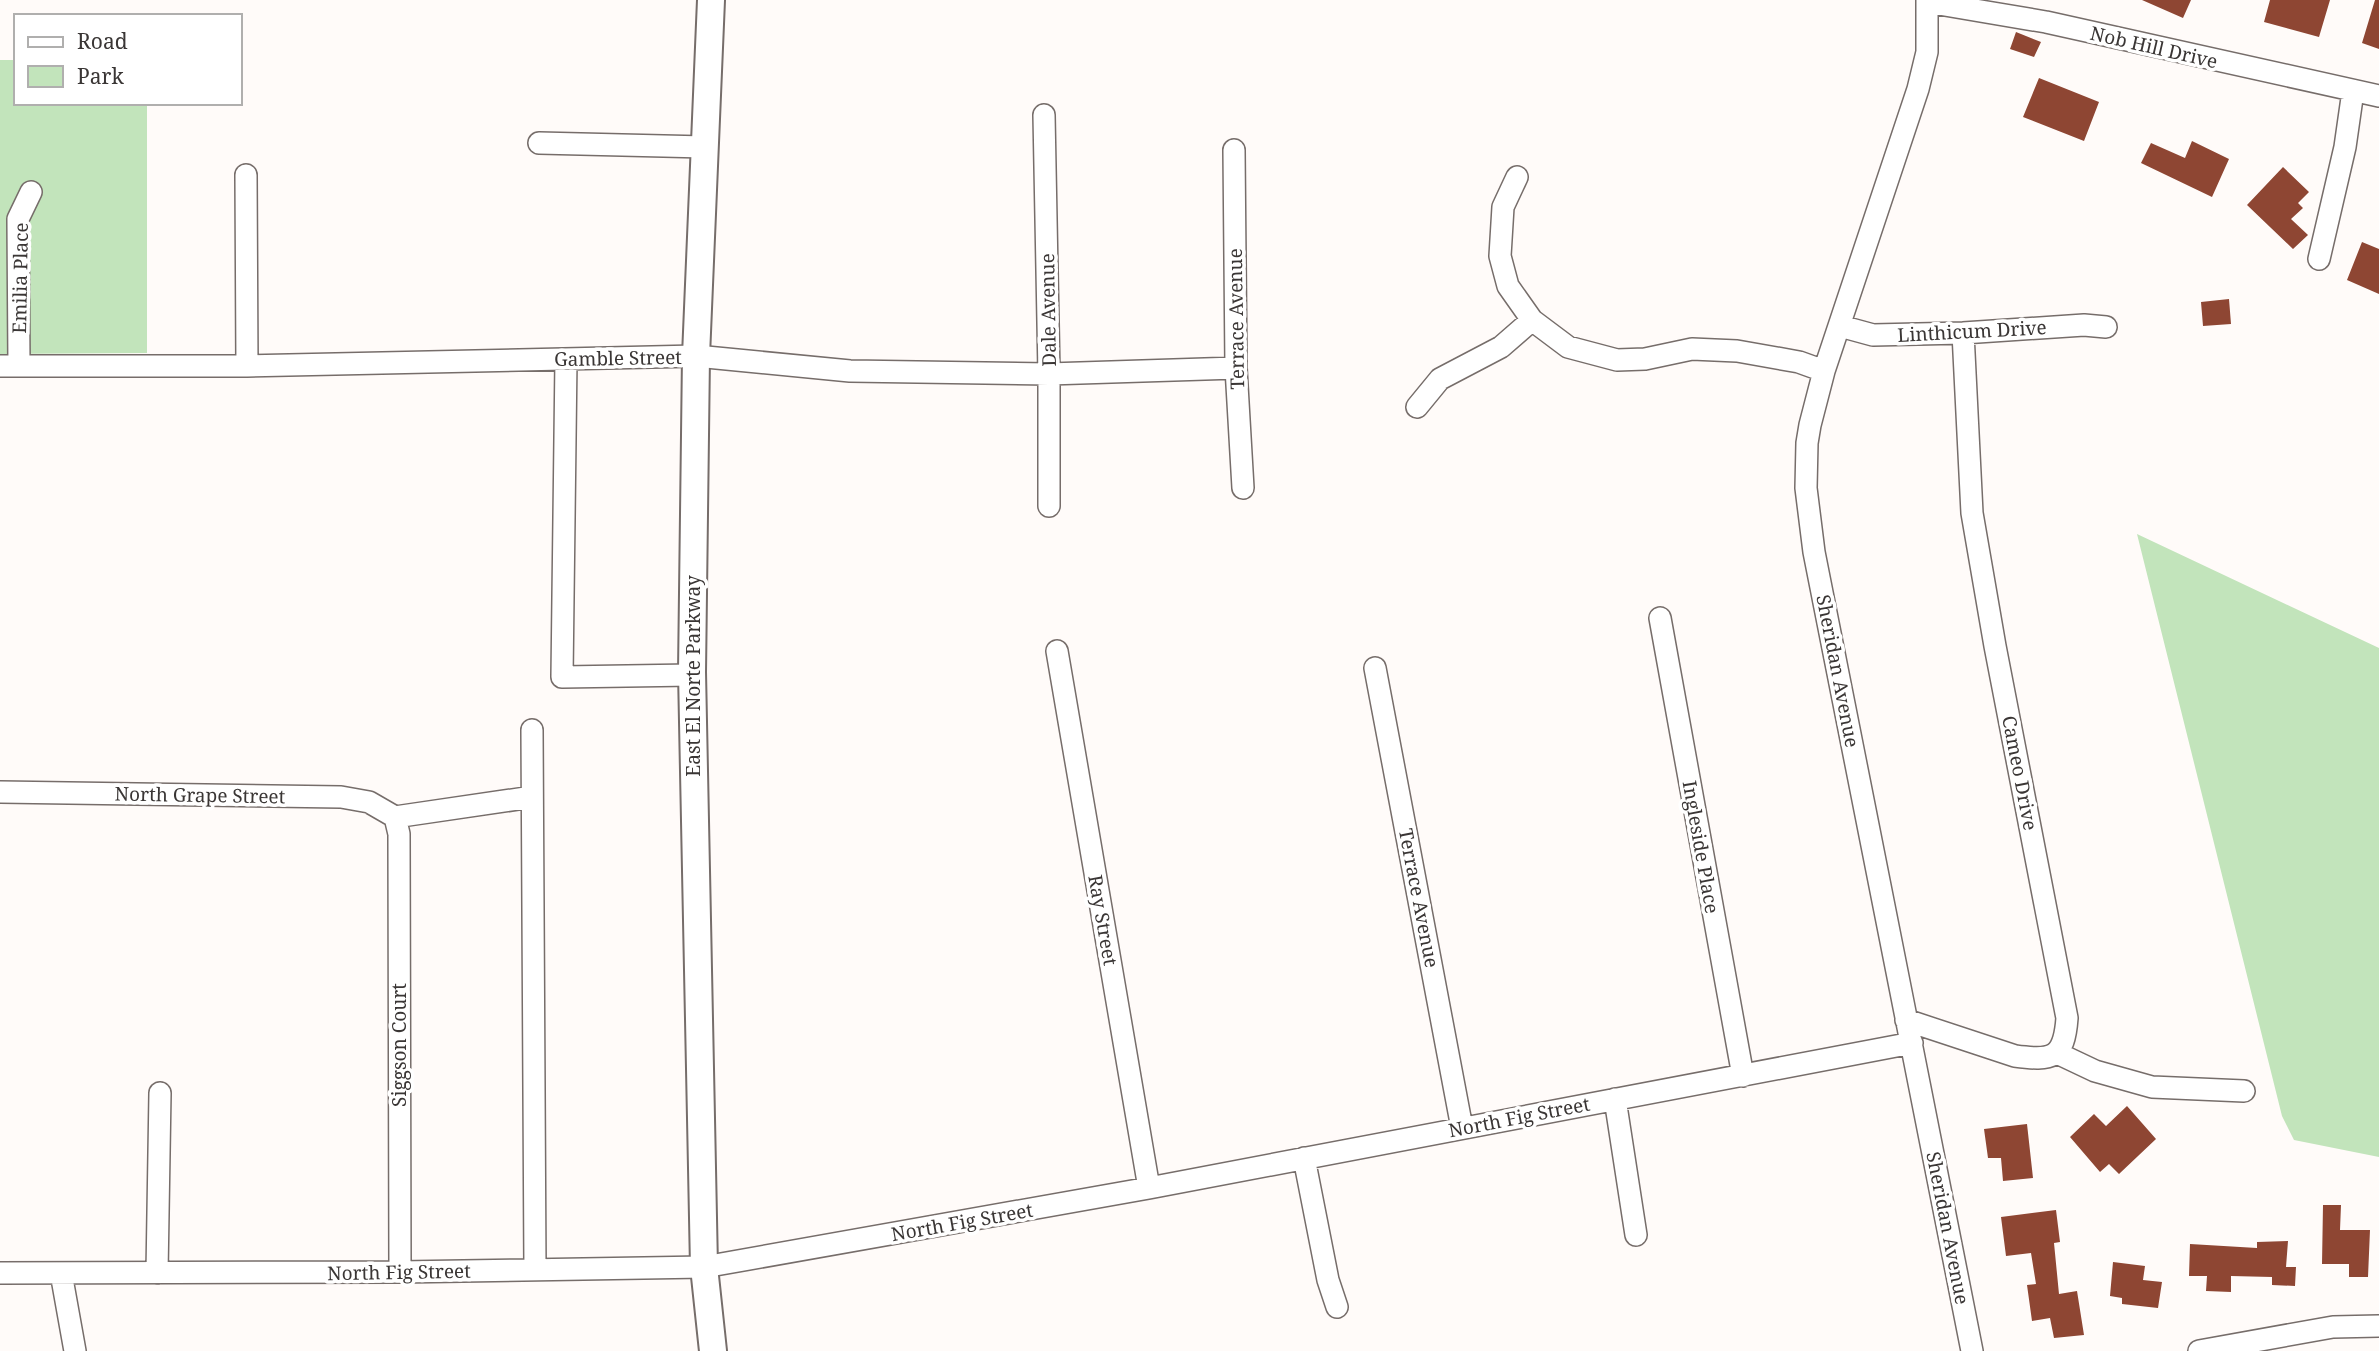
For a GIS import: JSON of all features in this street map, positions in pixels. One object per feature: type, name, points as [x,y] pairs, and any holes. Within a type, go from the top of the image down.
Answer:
[{"type":"main road","name":"East El Norte Parkway","points":[[710,0],[696,356],[692,675],[704,1267],[713,1351]]},
{"type":"street","name":"Nob Hill Drive","points":[[1927,1],[2046,22],[2379,96]]},
{"type":"street","name":"Sheridan Avenue","points":[[1927,1],[1927,52],[1918,89],[1824,371],[1807,443],[1805,488],[1814,552],[1972,1351]]},
{"type":"street","points":[[2319,259],[2343,157],[2353,91]]},
{"type":"street","name":"Dale Avenue","points":[[1044,115],[1049,506]]},
{"type":"street","points":[[539,143],[705,147]]},
{"type":"street","name":"Terrace Avenue","points":[[1234,150],[1236,368],[1243,488]]},
{"type":"street","points":[[246,175],[247,366]]},
{"type":"street","points":[[1517,177],[1503,207],[1500,256],[1508,286],[1532,320],[1569,347],[1617,360],[1645,359],[1692,349],[1737,351],[1799,362],[1824,371]]},
{"type":"street","name":"Emilia Place","points":[[10,366],[18,219],[31,192]]},
{"type":"street","points":[[1417,407],[1440,379],[1501,347],[1532,320]]},
{"type":"street","name":"Linthicum Drive","points":[[1840,326],[1873,335],[1963,333],[2084,325],[2106,327]]},
{"type":"street","name":"Cameo Drive","points":[[1963,333],[1972,513],[2067,1018],[2066,1035],[2057,1053]]},
{"type":"street","name":"Gamble Street","points":[[10,366],[247,366],[696,356],[850,371],[1049,374],[1236,368]]},
{"type":"street","points":[[566,359],[562,677],[692,675]]},
{"type":"street","name":"Ingleside Place","points":[[1660,618],[1743,1076]]},
{"type":"street","name":"Ray Street","points":[[1056,651],[1149,1188]]},
{"type":"street","name":"Terrace Avenue","points":[[1375,668],[1462,1128]]},
{"type":"street","points":[[532,730],[535,1270]]},
{"type":"street","name":"North Grape Street","points":[[0,792],[341,797],[369,802],[395,817]]},
{"type":"street","points":[[395,817],[533,797]]},
{"type":"street","name":"Siggson Court","points":[[395,817],[399,834],[400,1272]]},
{"type":"street","points":[[1906,1020],[2015,1056],[2046,1059],[2057,1053],[2095,1071],[2152,1087],[2245,1091]]},
{"type":"street","name":"North Fig Street","points":[[0,1273],[400,1272],[704,1267],[1149,1188],[1912,1043]]},
{"type":"street","points":[[157,1273],[160,1093]]},
{"type":"street","points":[[1615,1099],[1636,1235]]},
{"type":"street","points":[[1304,1158],[1328,1280],[1337,1307]]},
{"type":"street","points":[[61,1273],[75,1351]]},
{"type":"street","points":[[2199,1351],[2243,1347],[2333,1327],[2379,1326]]},
{"type":"green space","points":[[0,60],[14,60],[14,105],[147,105],[147,353],[0,354]]},
{"type":"green space","points":[[2137,534],[2379,648],[2379,1157],[2294,1140],[2282,1116]]},
{"type":"building","points":[[2142,0],[2191,0],[2183,18]]},
{"type":"building","points":[[2270,0],[2330,0],[2319,37],[2264,22]]},
{"type":"building","points":[[2375,0],[2379,0],[2379,49],[2362,43]]},
{"type":"building","points":[[2016,32],[2041,42],[2034,57],[2010,49]]},
{"type":"building","points":[[2039,78],[2099,102],[2084,141],[2023,117]]},
{"type":"building","points":[[2192,141],[2229,159],[2212,197],[2141,163],[2151,143],[2185,158]]},
{"type":"building","points":[[2283,167],[2309,192],[2298,203],[2303,208],[2291,219],[2308,235],[2293,249],[2247,205]]},
{"type":"building","points":[[2362,242],[2379,249],[2379,294],[2347,280]]},
{"type":"building","points":[[2229,299],[2231,324],[2203,326],[2201,302]]},
{"type":"building","points":[[2127,1106],[2156,1139],[2119,1174],[2109,1164],[2100,1172],[2070,1137],[2094,1114],[2106,1126]]},
{"type":"building","points":[[2027,1124],[2033,1178],[2003,1181],[2001,1158],[1988,1158],[1984,1129]]},
{"type":"building","points":[[2323,1205],[2341,1205],[2340,1230],[2370,1230],[2368,1277],[2349,1277],[2349,1264],[2322,1264]]},
{"type":"building","points":[[2056,1210],[2060,1242],[2054,1243],[2059,1294],[2077,1291],[2084,1335],[2054,1338],[2050,1318],[2032,1321],[2027,1285],[2036,1284],[2031,1253],[2006,1256],[2001,1217]]},
{"type":"building","points":[[2288,1241],[2286,1267],[2296,1267],[2295,1286],[2272,1285],[2272,1277],[2231,1276],[2231,1292],[2206,1291],[2207,1276],[2189,1276],[2190,1244],[2257,1248],[2257,1242]]},
{"type":"building","points":[[2113,1262],[2145,1266],[2143,1280],[2162,1282],[2158,1308],[2122,1304],[2122,1298],[2110,1296]]}]
